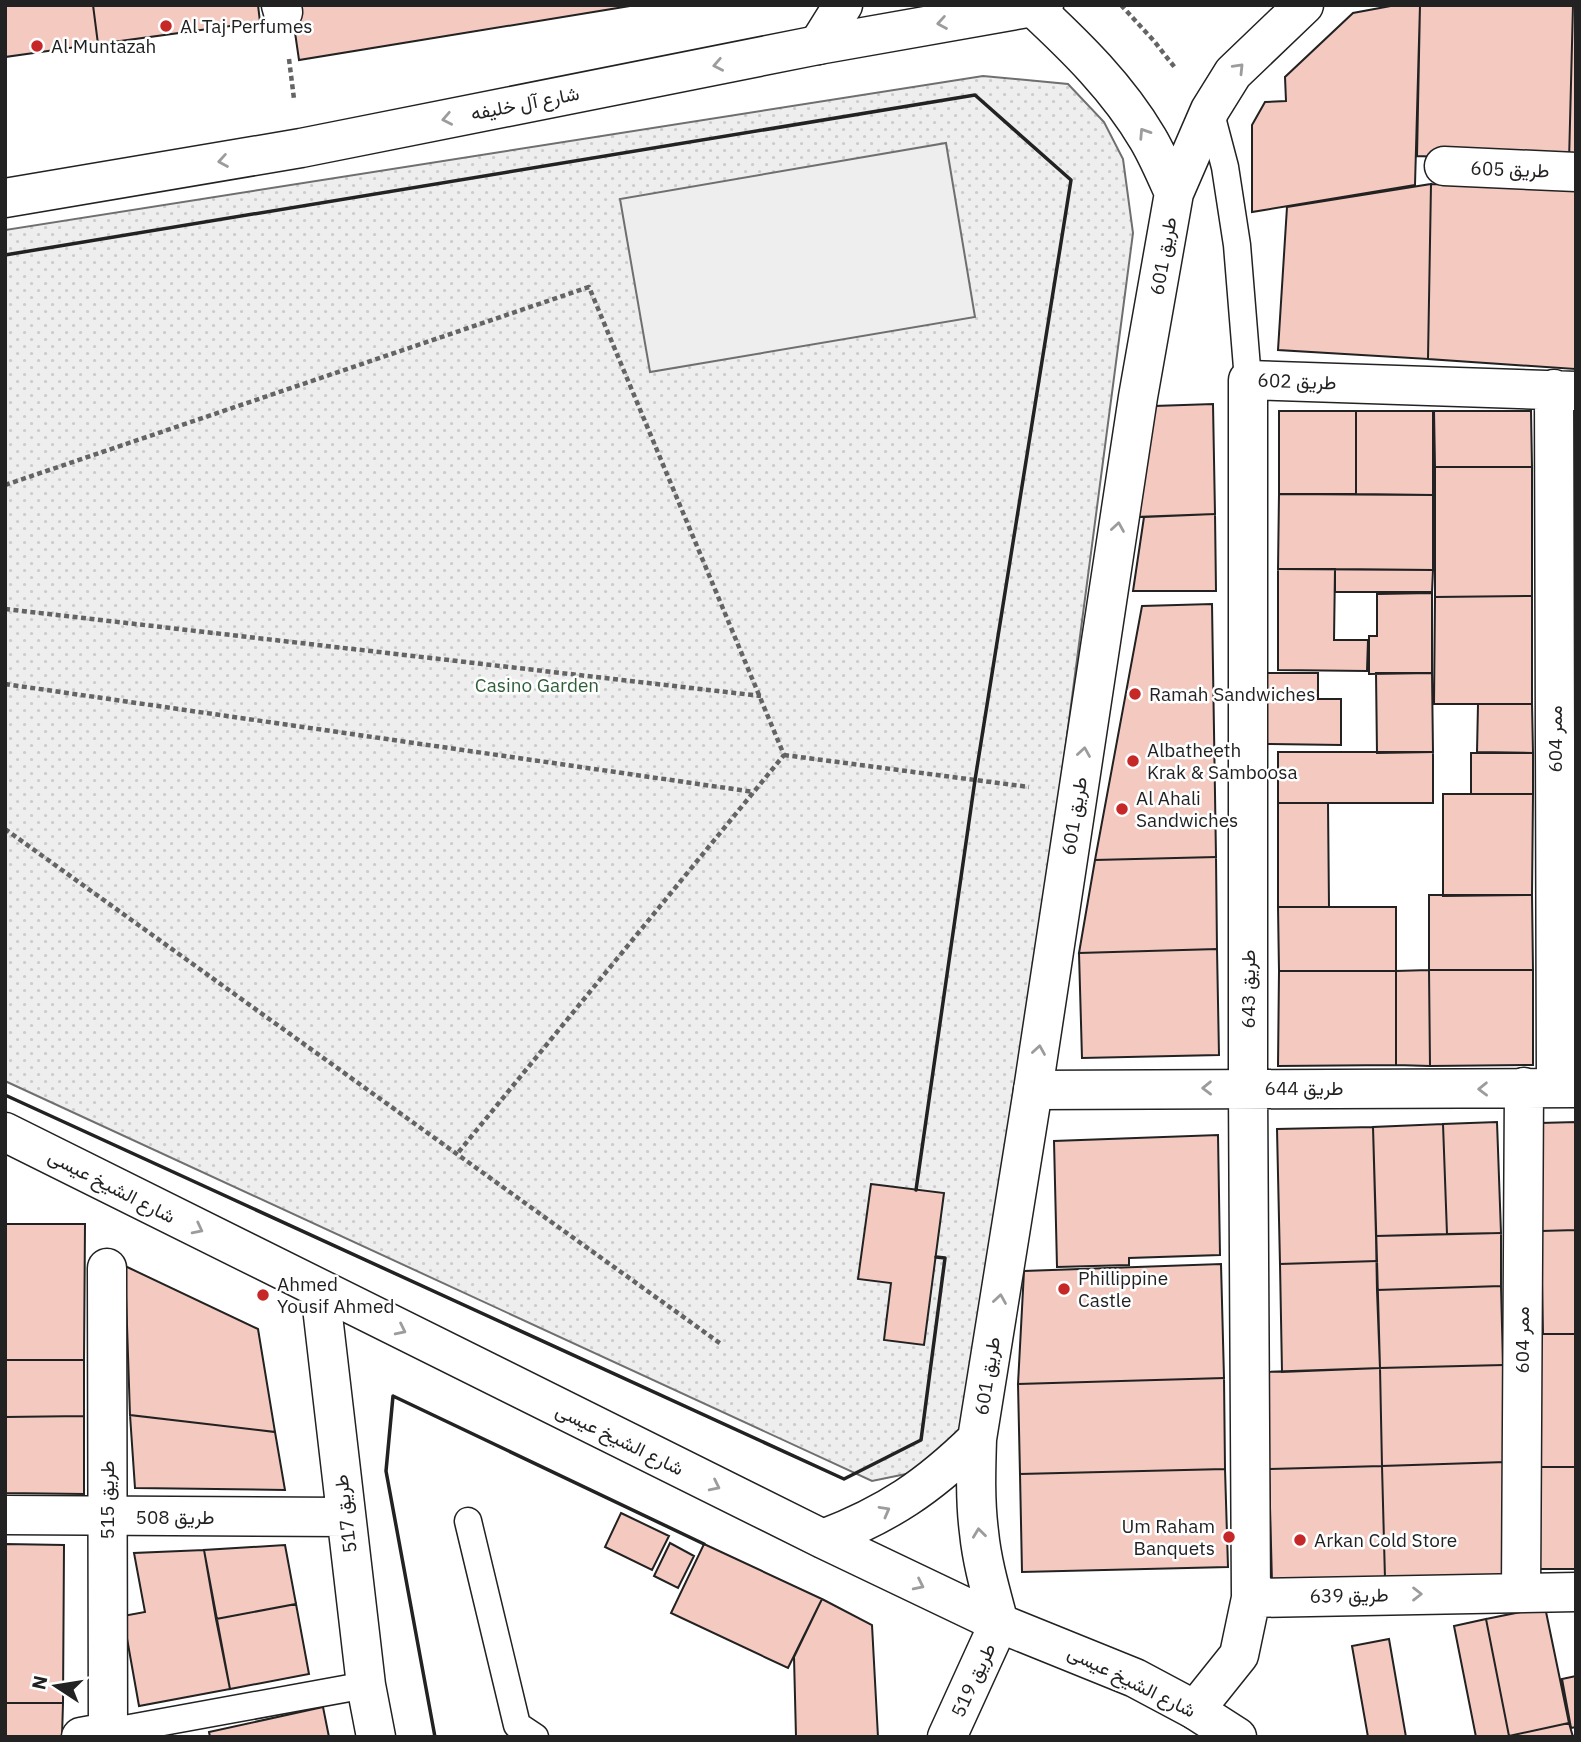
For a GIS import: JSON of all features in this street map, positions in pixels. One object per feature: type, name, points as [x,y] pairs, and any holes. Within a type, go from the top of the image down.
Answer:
[{"type":"street","points":[[818,45],[843,5]]},
{"type":"street","name":"طريق 601","points":[[999,1623],[978,1532],[977,1439],[1138,397],[1174,193],[1210,110],[1233,73],[1304,5]]},
{"type":"street","name":"شارع آل خليفه","points":[[5,198],[301,148],[818,45],[1036,6]]},
{"type":"street","name":"طريق 601","points":[[1036,6],[1115,90],[1148,139],[1174,193]]},
{"type":"street","name":"طريق 605","points":[[1444,166],[1576,172]]},
{"type":"street","name":"طريق 602","points":[[1248,380],[1565,390]]},
{"type":"street","name":"طريق 643","points":[[1248,380],[1251,1598]]},
{"type":"street","name":"ممر 604","points":[[1521,1593],[1552,1088],[1565,390]]},
{"type":"street","name":"طريق 644","points":[[1033,1090],[1552,1088]]},
{"type":"street","name":"شارع الشيخ عيسى","points":[[5,1132],[823,1539],[999,1623],[1135,1678],[1195,1710],[1237,1737]]},
{"type":"street","name":"طريق 515","points":[[94,1734],[107,1517],[107,1268]]},
{"type":"street","name":"طريق 517","points":[[320,1290],[366,1685],[376,1737]]},
{"type":"street","name":"طريق 601","points":[[823,1539],[859,1525],[912,1495],[977,1439]]},
{"type":"street","name":"طريق 508","points":[[5,1515],[346,1517]]},
{"type":"street","name":"طريق 639","points":[[1251,1598],[1576,1592]]},
{"type":"street","points":[[1195,1710],[1239,1655],[1251,1598]]},
{"type":"street","name":"طريق 519","points":[[947,1737],[999,1623]]},
{"type":"lane","name":"طريق 602","points":[[1210,110],[1225,167],[1237,245],[1248,380]]},
{"type":"lane","points":[[468,1521],[517,1725],[535,1737]]},
{"type":"lane","name":"طريق 515","points":[[94,1734],[366,1685]]},
{"type":"path","points":[[1121,5],[1210,110]]},
{"type":"path","points":[[282,9],[301,148]]},
{"type":"path","points":[[5,485],[589,288],[784,755]]},
{"type":"path","points":[[5,610],[761,696]]},
{"type":"path","points":[[5,684],[754,792]]},
{"type":"path","points":[[784,755],[1078,793]]},
{"type":"path","points":[[457,1154],[784,755]]},
{"type":"path","points":[[5,829],[721,1344]]},
{"type":"green space","name":"Casino Garden","points":[[983,76],[1068,84],[1104,122],[1123,159],[1133,233],[980,1398],[935,1468],[872,1481],[5,1081],[5,230]]},
{"type":"green space","points":[[946,143],[975,317],[650,372],[620,199]]},
{"type":"building","points":[[5,5],[93,5],[98,44],[5,57]]},
{"type":"building","points":[[93,5],[258,5],[260,22],[98,44]]},
{"type":"building","points":[[291,5],[636,5],[299,60]]},
{"type":"building","points":[[1396,5],[1420,5],[1415,185],[1252,212],[1252,125],[1265,102],[1286,101],[1285,77],[1353,13]]},
{"type":"building","points":[[1420,5],[1573,5],[1569,162],[1417,156]]},
{"type":"building","points":[[1573,5],[1576,5],[1576,162],[1569,162]]},
{"type":"building","points":[[1431,184],[1428,359],[1278,350],[1287,207]]},
{"type":"building","points":[[1431,184],[1576,189],[1575,369],[1428,359]]},
{"type":"building","points":[[1213,404],[1215,514],[1135,517],[1154,406]]},
{"type":"building","points":[[1279,411],[1356,411],[1356,494],[1279,494]]},
{"type":"building","points":[[1356,411],[1433,411],[1433,495],[1356,494]]},
{"type":"building","points":[[1434,411],[1531,411],[1532,467],[1435,467]]},
{"type":"building","points":[[1566,427],[1576,427],[1576,538],[1567,538]]},
{"type":"building","points":[[1435,467],[1532,467],[1532,596],[1435,597]]},
{"type":"building","points":[[1279,494],[1433,495],[1433,570],[1278,569]]},
{"type":"building","points":[[1215,514],[1216,591],[1133,591],[1144,517]]},
{"type":"building","points":[[1567,538],[1576,538],[1576,642],[1567,642]]},
{"type":"building","points":[[1278,569],[1335,569],[1334,640],[1368,640],[1367,671],[1278,670]]},
{"type":"building","points":[[1335,569],[1433,570],[1432,592],[1335,592]]},
{"type":"building","points":[[1432,593],[1432,673],[1369,674],[1369,636],[1377,636],[1377,594]]},
{"type":"building","points":[[1532,596],[1532,704],[1434,704],[1435,597]]},
{"type":"building","points":[[1212,604],[1216,857],[1095,860],[1142,606]]},
{"type":"building","points":[[1567,642],[1576,642],[1576,751],[1567,751]]},
{"type":"building","points":[[1266,673],[1318,673],[1318,699],[1341,699],[1341,745],[1265,744]]},
{"type":"building","points":[[1376,673],[1432,673],[1433,752],[1377,753]]},
{"type":"building","points":[[1478,704],[1532,704],[1533,753],[1477,752]]},
{"type":"building","points":[[1278,752],[1433,752],[1433,803],[1278,803]]},
{"type":"building","points":[[1471,753],[1533,753],[1533,794],[1471,794]]},
{"type":"building","points":[[1443,794],[1533,794],[1532,895],[1443,896]]},
{"type":"building","points":[[1278,803],[1328,803],[1329,907],[1278,907]]},
{"type":"building","points":[[1216,857],[1217,949],[1079,953],[1095,860]]},
{"type":"building","points":[[1429,895],[1532,895],[1533,970],[1429,970]]},
{"type":"building","points":[[1278,907],[1396,907],[1396,971],[1279,971]]},
{"type":"building","points":[[1217,949],[1219,1055],[1082,1058],[1079,953]]},
{"type":"building","points":[[1429,970],[1533,970],[1533,1065],[1430,1066]]},
{"type":"building","points":[[1429,970],[1430,1066],[1396,1065],[1396,971]]},
{"type":"building","points":[[1279,971],[1396,971],[1396,1065],[1278,1066]]},
{"type":"building","points":[[1497,1122],[1501,1233],[1447,1234],[1443,1124]]},
{"type":"building","points":[[1576,1122],[1576,1230],[1541,1231],[1540,1123]]},
{"type":"building","points":[[1443,1124],[1447,1234],[1376,1236],[1373,1127]]},
{"type":"building","points":[[1373,1127],[1377,1261],[1280,1264],[1277,1129]]},
{"type":"building","points":[[1218,1135],[1220,1255],[1129,1258],[1129,1265],[1057,1267],[1054,1141]]},
{"type":"building","points":[[871,1184],[944,1193],[924,1345],[884,1340],[891,1283],[858,1279]]},
{"type":"building","points":[[5,1224],[85,1224],[84,1360],[5,1360]]},
{"type":"building","points":[[1576,1230],[1576,1334],[1543,1334],[1541,1231]]},
{"type":"building","points":[[1501,1233],[1501,1286],[1377,1290],[1376,1236]]},
{"type":"building","points":[[1377,1261],[1380,1368],[1282,1372],[1280,1264]]},
{"type":"building","points":[[1221,1264],[1224,1378],[1018,1384],[1024,1271]]},
{"type":"building","points":[[125,1266],[258,1329],[275,1432],[130,1415]]},
{"type":"building","points":[[1501,1286],[1503,1365],[1380,1368],[1377,1290]]},
{"type":"building","points":[[1535,1334],[1576,1334],[1576,1467],[1537,1467]]},
{"type":"building","points":[[5,1360],[84,1360],[84,1416],[5,1417]]},
{"type":"building","points":[[1503,1365],[1505,1462],[1382,1466],[1380,1368]]},
{"type":"building","points":[[1380,1368],[1382,1466],[1269,1469],[1266,1372]]},
{"type":"building","points":[[1224,1378],[1225,1469],[1020,1474],[1018,1384]]},
{"type":"building","points":[[130,1415],[275,1432],[285,1490],[135,1488]]},
{"type":"building","points":[[84,1416],[84,1494],[5,1493],[5,1417]]},
{"type":"building","points":[[1505,1462],[1508,1577],[1385,1579],[1382,1466]]},
{"type":"building","points":[[1382,1466],[1385,1579],[1272,1583],[1269,1469]]},
{"type":"building","points":[[1537,1467],[1576,1467],[1576,1569],[1538,1569]]},
{"type":"building","points":[[1225,1469],[1228,1567],[1022,1572],[1020,1474]]},
{"type":"building","points":[[621,1513],[669,1536],[652,1570],[605,1547]]},
{"type":"building","points":[[670,1543],[694,1556],[678,1588],[654,1576]]},
{"type":"building","points":[[5,1544],[64,1545],[63,1703],[5,1703]]},
{"type":"building","points":[[704,1544],[822,1599],[788,1668],[671,1613]]},
{"type":"building","points":[[285,1545],[296,1604],[216,1619],[204,1550]]},
{"type":"building","points":[[204,1550],[230,1689],[139,1706],[123,1616],[145,1612],[134,1553]]},
{"type":"building","points":[[822,1599],[872,1625],[878,1737],[796,1737],[794,1657]]},
{"type":"building","points":[[296,1604],[309,1674],[230,1689],[216,1619]]},
{"type":"building","points":[[1545,1607],[1569,1723],[1509,1736],[1486,1619]]},
{"type":"building","points":[[1486,1619],[1509,1736],[1504,1737],[1476,1737],[1454,1626]]},
{"type":"building","points":[[1389,1639],[1406,1737],[1368,1737],[1352,1646]]},
{"type":"building","points":[[1576,1676],[1576,1727],[1571,1728],[1562,1679]]},
{"type":"building","points":[[5,1703],[63,1703],[62,1737],[5,1737]]},
{"type":"building","points":[[323,1707],[329,1737],[210,1737],[209,1732]]},
{"type":"building","points":[[1569,1723],[1573,1737],[1504,1737],[1509,1736]]},
{"type":"wall","points":[[5,255],[975,95],[1071,180],[975,780],[916,1190]]},
{"type":"wall","points":[[5,1095],[844,1479],[921,1440],[945,1258],[936,1257]]},
{"type":"wall","points":[[435,1737],[386,1471],[393,1396],[704,1544]]},
{"type":"place","name":"Al Taj Perfumes","points":[[166,26]]},
{"type":"place","name":"Al Muntazah","points":[[37,46]]},
{"type":"place","name":"Ramah Sandwiches","points":[[1135,694]]},
{"type":"place","name":"Albatheeth Krak & Samboosa","points":[[1133,761]]},
{"type":"place","name":"Al Ahali Sandwiches","points":[[1122,809]]},
{"type":"place","name":"Phillippine Castle","points":[[1064,1289]]},
{"type":"place","name":"Ahmed Yousif Ahmed","points":[[263,1295]]},
{"type":"place","name":"Um Raham Banquets","points":[[1229,1537]]},
{"type":"place","name":"Arkan Cold Store","points":[[1300,1540]]}]
